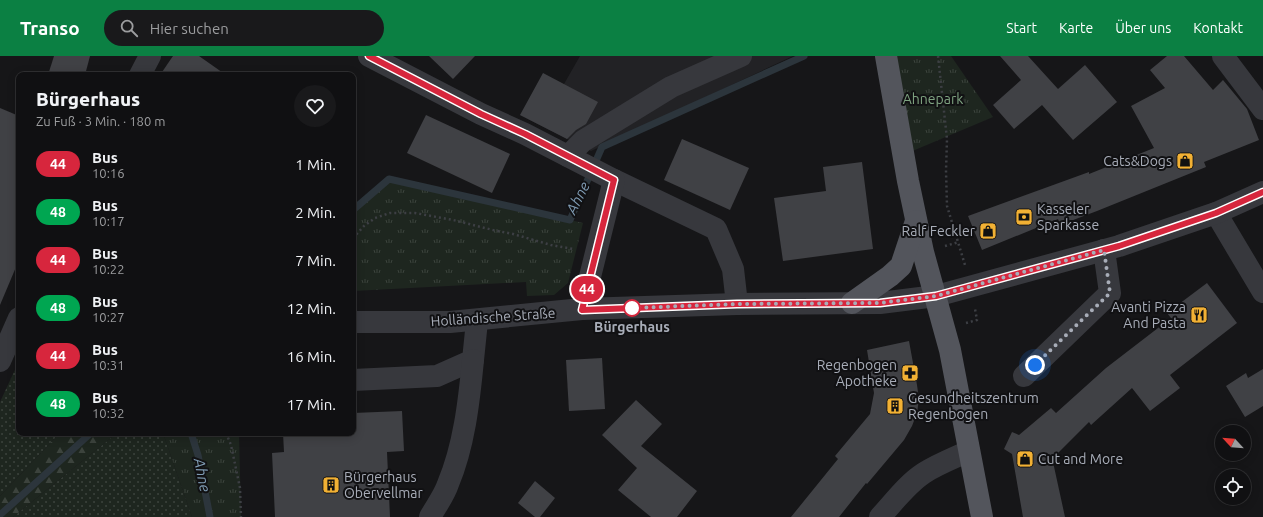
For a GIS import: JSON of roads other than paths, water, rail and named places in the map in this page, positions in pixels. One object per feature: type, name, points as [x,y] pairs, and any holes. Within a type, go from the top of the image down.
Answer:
[{"type":"main road","points":[[886,56],[916,220],[923,252],[950,350],[982,517]]},
{"type":"main road","points":[[852,303],[890,276],[901,266],[916,220]]},
{"type":"street","points":[[142,72],[150,56]]},
{"type":"street","points":[[369,56],[481,114],[525,134],[608,177],[716,229],[733,269],[737,304]]},
{"type":"street","points":[[573,159],[583,141],[671,87],[741,56]]},
{"type":"street","points":[[1223,56],[1263,109]]},
{"type":"street","points":[[582,310],[596,252],[608,177]]},
{"type":"street","name":"Holländische Straße","points":[[356,322],[477,321],[582,310],[737,304],[880,303],[936,296],[1104,250],[1216,213],[1263,192]]},
{"type":"street","points":[[1216,213],[1263,292]]},
{"type":"street","points":[[1024,376],[1110,293],[1104,250]]},
{"type":"street","points":[[430,517],[448,485],[459,450],[469,394],[477,321]]},
{"type":"street","points":[[0,361],[12,331]]},
{"type":"street","points":[[356,380],[437,376],[473,360]]},
{"type":"street","points":[[880,517],[913,482],[924,473],[935,466],[969,451]]},
{"type":"waterway","name":"Ahne","points":[[356,207],[389,179],[570,220],[602,147],[804,56]]},
{"type":"waterway","points":[[1,514],[88,436]]},
{"type":"waterway","name":"Ahne","points":[[192,436],[198,455],[210,517]]},
{"type":"place","name":"Cats&Dogs","points":[[1185,161]]},
{"type":"place","name":"Kasseler Sparkasse","points":[[1024,217]]},
{"type":"place","name":"Ralf Feckler","points":[[988,231]]},
{"type":"place","name":"Bürgerhaus","points":[[632,308]]},
{"type":"place","name":"Avanti Pizza And Pasta","points":[[1199,315]]},
{"type":"place","name":"Regenbogen Apotheke","points":[[910,373]]},
{"type":"place","name":"Gesundheitszentrum Regenbogen","points":[[895,406]]},
{"type":"place","name":"Cut and More","points":[[1025,459]]},
{"type":"place","name":"Bürgerhaus Obervellmar","points":[[331,485]]},
{"type":"park label","name":"Ahnepark","points":[[933,99]]}]
